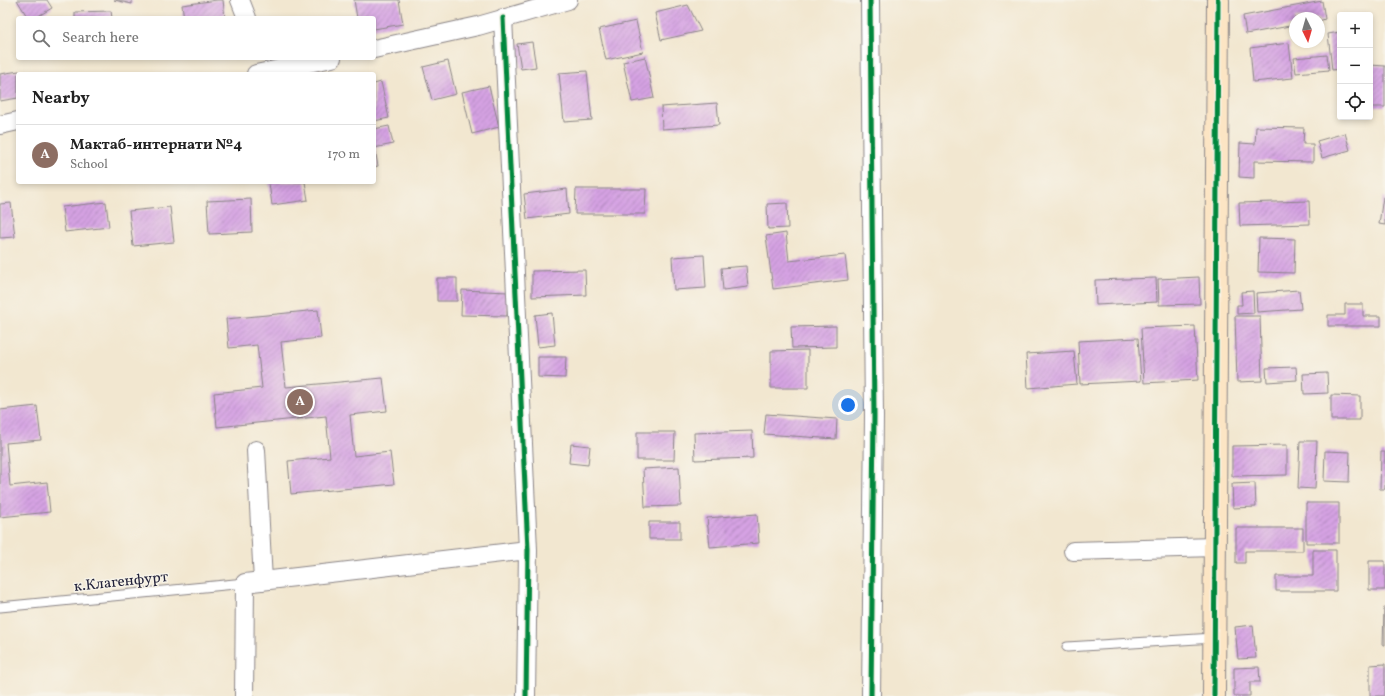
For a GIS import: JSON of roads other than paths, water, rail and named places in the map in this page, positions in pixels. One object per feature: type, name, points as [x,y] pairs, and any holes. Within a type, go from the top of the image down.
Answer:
[{"type":"street","points":[[240,0],[246,16]]},
{"type":"street","points":[[870,0],[874,416],[871,696]]},
{"type":"street","points":[[1214,696],[1218,0]]},
{"type":"street","points":[[376,49],[478,26],[559,1]]},
{"type":"street","points":[[503,18],[528,550],[526,696]]},
{"type":"street","points":[[261,68],[318,60]]},
{"type":"street","points":[[0,125],[16,121]]},
{"type":"street","points":[[256,450],[263,581]]},
{"type":"street","points":[[1073,551],[1215,547]]},
{"type":"street","points":[[244,696],[245,583],[528,550]]},
{"type":"lane","name":"к.Клагенфурт","points":[[0,607],[245,583]]},
{"type":"lane","points":[[1067,646],[1214,638]]},
{"type":"place","name":"Мактаб-интернати №4","points":[[300,402]]}]
